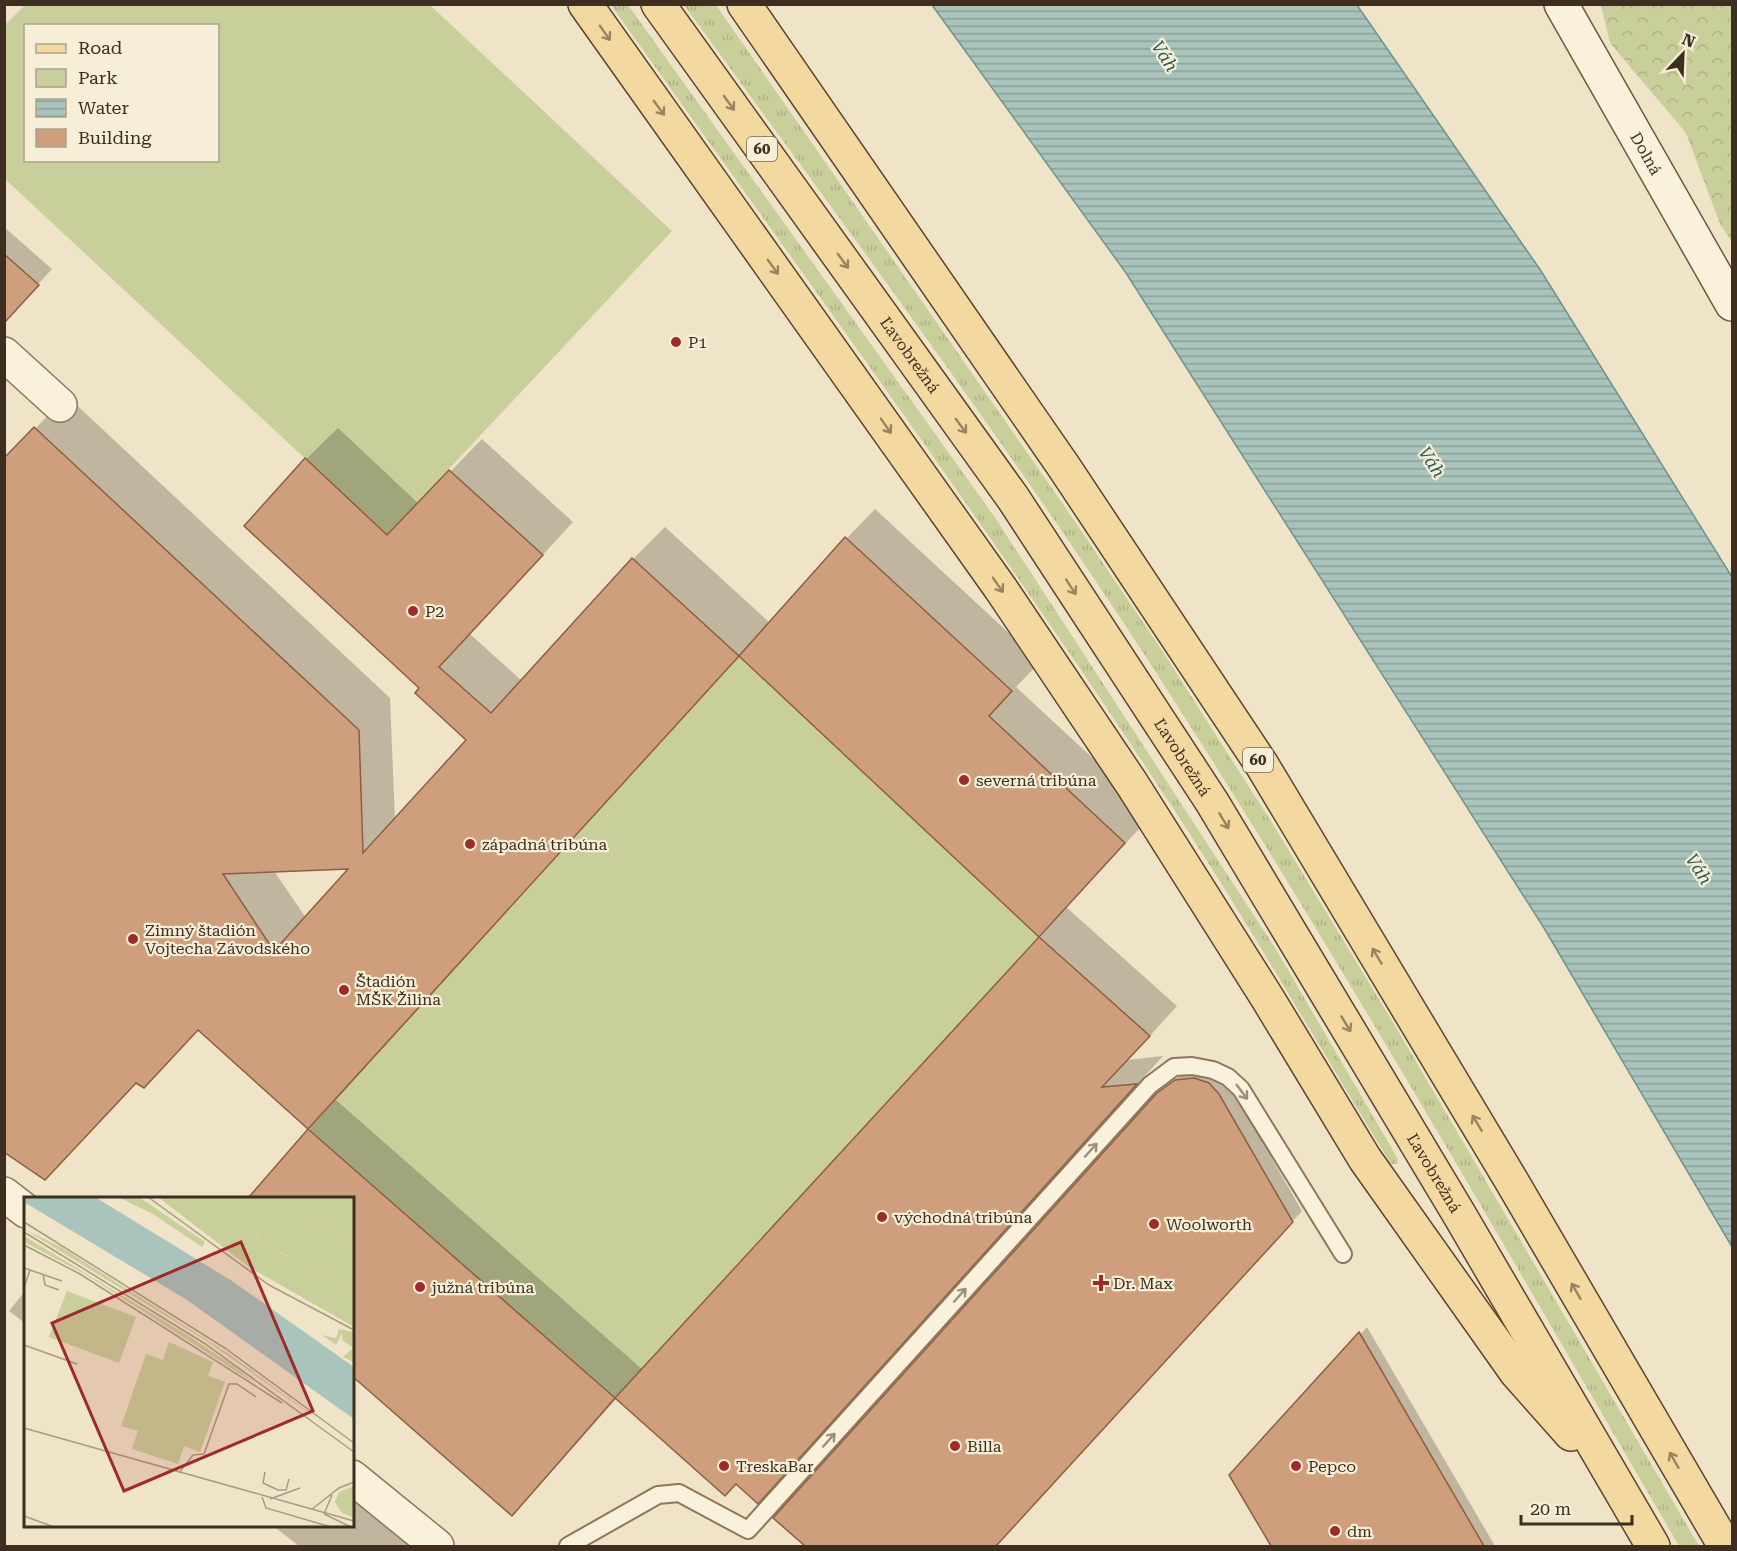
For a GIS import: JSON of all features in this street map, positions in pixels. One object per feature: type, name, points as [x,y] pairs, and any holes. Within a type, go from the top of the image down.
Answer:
[{"type":"main road","points":[[585,4],[1001,589],[1132,784],[1268,999],[1371,1168],[1516,1372],[1620,1489]]},
{"type":"main road","name":"Ľavobrežná","points":[[658,4],[1013,498],[1206,792],[1441,1183],[1653,1546]]},
{"type":"main road","name":"60","points":[[744,4],[1064,467],[1262,765],[1511,1180],[1725,1546]]},
{"type":"main road","name":"Dolná","points":[[1561,4],[1732,304]]},
{"type":"main road","points":[[4,354],[60,405]]},
{"type":"main road","points":[[4,1194],[24,1209]]},
{"type":"main road","points":[[354,1479],[437,1546]]},
{"type":"lane","points":[[568,1546],[658,1495],[679,1493],[748,1530],[1150,1084],[1173,1067],[1192,1066],[1213,1070],[1228,1077],[1241,1089],[1343,1254]]},
{"type":"green space","points":[[25,5],[430,5],[672,231],[387,535],[5,179],[4,26]]},
{"type":"green space","points":[[611,5],[628,5],[994,516],[1277,951],[1398,1159],[1397,1164],[1391,1164],[1236,907],[1113,718],[901,410]]},
{"type":"green space","points":[[684,5],[716,5],[1161,649],[1274,826],[1397,1029],[1699,1546],[1679,1546],[1353,989],[1217,769],[1093,576],[978,411]]},
{"type":"green space","points":[[1601,5],[1732,5],[1732,242],[1720,224],[1686,133],[1610,43]]},
{"type":"green space","points":[[845,537],[1012,691],[989,717],[1125,843],[1039,937],[1150,1036],[725,1496],[676,1449],[615,1399],[512,1516],[354,1377],[354,1197],[249,1197],[308,1129],[201,1032],[632,558],[739,655]]},
{"type":"water","name":"Váh","points":[[932,5],[1357,5],[1541,271],[1732,577],[1732,1247],[1544,928],[1126,273]]},
{"type":"building","points":[[4,254],[39,285],[4,323]]},
{"type":"building","points":[[34,427],[359,730],[363,853],[466,740],[415,693],[419,688],[244,526],[305,458],[387,535],[449,470],[543,555],[439,667],[491,713],[632,558],[739,656],[308,1129],[198,1030],[144,1088],[136,1083],[45,1180],[4,1152],[4,458]],"holes":[[[348,869],[274,951],[223,874]]]},
{"type":"building","name":"severná tribúna","points":[[845,537],[1012,691],[989,716],[1125,843],[1039,937],[739,656]]},
{"type":"building","name":"východná tribúna","points":[[1039,937],[1150,1036],[1102,1087],[1137,1084],[758,1504],[736,1484],[725,1496],[615,1398]]},
{"type":"building","points":[[1194,1078],[1209,1083],[1219,1094],[1293,1222],[996,1546],[805,1546],[773,1518],[1157,1093],[1175,1080]]},
{"type":"building","name":"južná tribúna","points":[[308,1129],[615,1398],[512,1516],[354,1378],[354,1197],[249,1197]]},
{"type":"building","points":[[1359,1332],[1484,1546],[1271,1546],[1229,1475]]},
{"type":"place","name":"P1","points":[[676,342]]},
{"type":"place","name":"P2","points":[[413,611]]},
{"type":"place","name":"severná tribúna","points":[[964,780]]},
{"type":"place","name":"západná tribúna","points":[[470,844]]},
{"type":"place","name":"Zimný štadión Vojtecha Závodského","points":[[133,939]]},
{"type":"place","name":"Štadión MŠK Žilina","points":[[344,990]]},
{"type":"place","name":"východná tribúna","points":[[882,1217]]},
{"type":"place","name":"Woolworth","points":[[1154,1224]]},
{"type":"place","name":"Dr. Max","points":[[1101,1283]]},
{"type":"place","name":"južná tribúna","points":[[420,1287]]},
{"type":"place","name":"Billa","points":[[955,1446]]},
{"type":"place","name":"TreskaBar","points":[[724,1466]]},
{"type":"place","name":"Pepco","points":[[1296,1466]]},
{"type":"place","name":"dm","points":[[1335,1531]]}]
